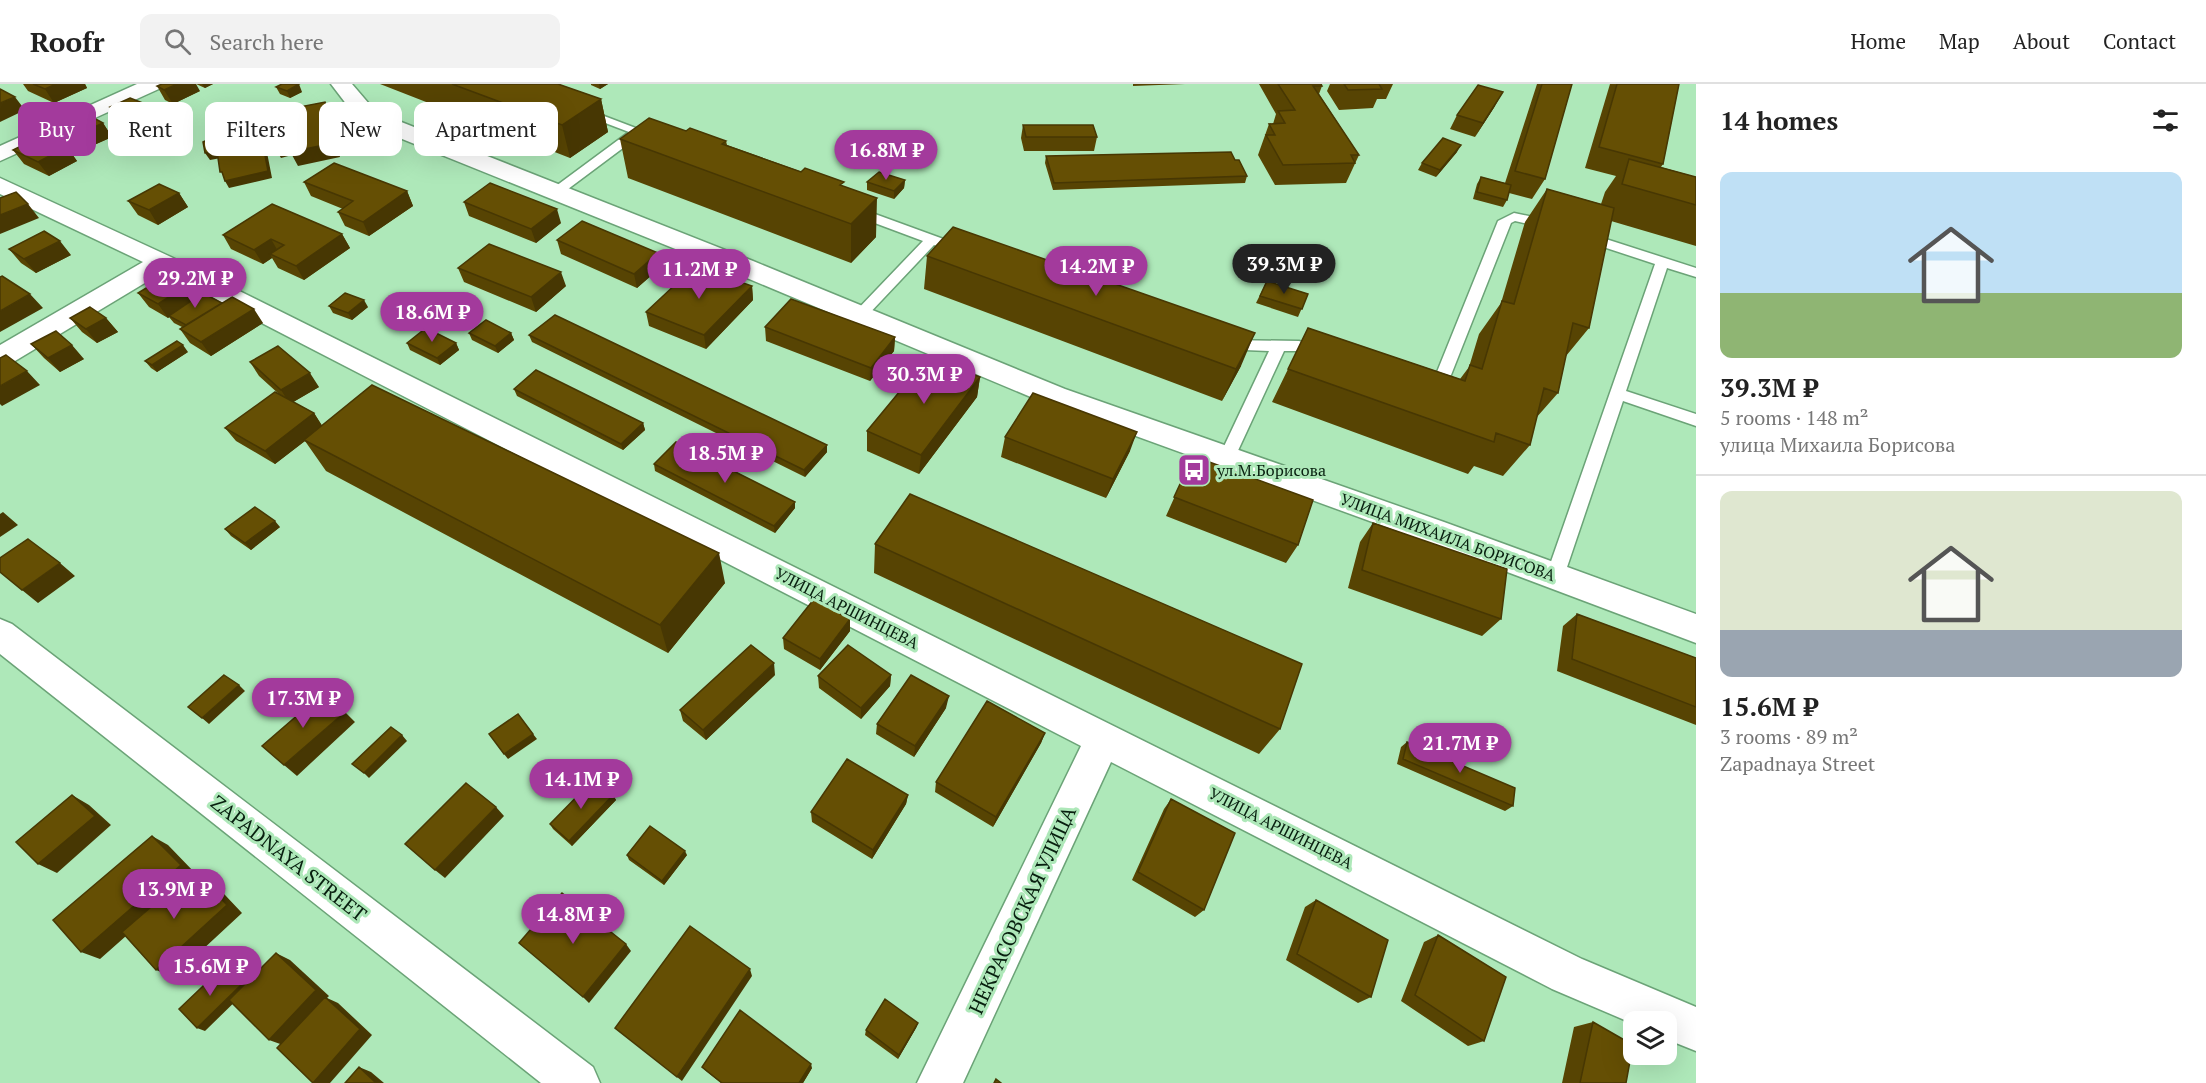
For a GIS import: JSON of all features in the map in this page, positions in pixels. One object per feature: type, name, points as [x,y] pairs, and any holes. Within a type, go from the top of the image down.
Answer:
[{"type":"street","points":[[0,154],[154,84]]},
{"type":"street","name":"УЛИЦА МИХАИЛА БОРИСОВА","points":[[341,84],[369,117],[1055,396],[1696,629]]},
{"type":"street","name":"УЛИЦА АРШИНЦЕВА","points":[[0,185],[162,262],[1567,974],[1696,1029]]},
{"type":"street","points":[[0,357],[162,262]]},
{"type":"street","name":"ZAPADNAYA STREET","points":[[0,633],[577,1083]]},
{"type":"street","name":"НЕКРАСОВСКАЯ УЛИЦА","points":[[940,1083],[1104,738]]},
{"type":"lane","points":[[573,108],[670,143]]},
{"type":"lane","points":[[556,192],[638,131]]},
{"type":"lane","points":[[845,207],[977,256]]},
{"type":"lane","points":[[1412,383],[1433,380],[1443,375],[1505,220],[1515,217],[1532,219],[1696,273]]},
{"type":"lane","points":[[860,315],[932,239]]},
{"type":"lane","points":[[1555,576],[1663,261]]},
{"type":"lane","points":[[1210,343],[1238,347],[1299,346],[1332,358]]},
{"type":"lane","points":[[1227,457],[1279,346]]},
{"type":"lane","points":[[1617,394],[1696,420]]},
{"type":"building","points":[[33,84],[56,84],[45,89]]},
{"type":"building","points":[[177,84],[164,90],[157,86]]},
{"type":"building","points":[[282,84],[299,84],[287,91],[276,87]]},
{"type":"building","points":[[452,84],[558,84],[601,99],[562,125],[558,124],[558,102],[500,102]]},
{"type":"building","points":[[1278,84],[1321,84],[1322,86],[1313,86],[1359,155],[1351,155],[1355,163],[1283,165],[1266,135],[1275,135],[1269,124],[1285,123],[1278,111],[1295,110]]},
{"type":"building","points":[[1344,84],[1379,84],[1382,89],[1348,90]]},
{"type":"building","points":[[1542,84],[1572,84],[1545,179],[1515,171]]},
{"type":"building","points":[[1617,84],[1679,84],[1663,164],[1599,147]]},
{"type":"building","points":[[1478,85],[1503,92],[1483,123],[1457,115]]},
{"type":"building","points":[[0,89],[15,97],[0,103]]},
{"type":"building","points":[[130,98],[140,102],[121,102]]},
{"type":"building","points":[[319,103],[319,146],[307,149],[307,105]]},
{"type":"building","points":[[649,118],[686,131],[690,128],[726,141],[722,144],[801,172],[805,168],[844,182],[840,185],[877,198],[851,224],[620,139]]},
{"type":"building","points":[[96,119],[103,123],[96,126]]},
{"type":"building","points":[[1023,125],[1093,125],[1097,137],[1026,137]]},
{"type":"building","points":[[1443,138],[1461,145],[1440,170],[1422,163]]},
{"type":"building","points":[[1231,152],[1235,160],[1239,160],[1247,176],[1054,183],[1046,156]]},
{"type":"building","points":[[26,156],[50,156],[38,162]]},
{"type":"building","points":[[218,156],[265,156],[268,171],[225,181],[220,172]]},
{"type":"building","points":[[1629,159],[1696,177],[1696,205],[1622,184]]},
{"type":"building","points":[[334,163],[407,191],[363,222],[338,212],[353,201],[304,182]]},
{"type":"building","points":[[879,172],[905,180],[894,191],[867,182]]},
{"type":"building","points":[[1481,177],[1511,185],[1507,200],[1477,192]]},
{"type":"building","points":[[490,183],[557,209],[531,229],[464,202]]},
{"type":"building","points":[[159,184],[179,193],[149,210],[128,201]]},
{"type":"building","points":[[1547,189],[1614,208],[1589,328],[1573,323],[1558,393],[1544,388],[1530,445],[1496,433],[1494,442],[1288,369],[1308,328],[1465,381],[1470,365],[1482,369],[1502,301],[1514,304]]},
{"type":"building","points":[[16,192],[28,204],[0,215],[0,198]]},
{"type":"building","points":[[272,204],[342,234],[296,266],[270,254],[284,245],[271,239],[254,250],[223,235]]},
{"type":"building","points":[[582,221],[658,253],[634,274],[557,240]]},
{"type":"building","points":[[953,227],[1255,333],[1236,369],[927,256]]},
{"type":"building","points":[[44,231],[60,241],[24,259],[9,249]]},
{"type":"building","points":[[489,244],[561,272],[531,297],[458,268]]},
{"type":"building","points":[[695,266],[752,286],[704,335],[646,312]]},
{"type":"building","points":[[169,274],[189,284],[158,304],[138,293]]},
{"type":"building","points":[[2,276],[30,294],[0,311],[0,277]]},
{"type":"building","points":[[1267,281],[1308,294],[1302,309],[1260,296]]},
{"type":"building","points":[[203,293],[222,303],[186,325],[169,316]]},
{"type":"building","points":[[345,293],[364,300],[348,313],[329,306]]},
{"type":"building","points":[[413,293],[426,298],[406,314],[393,309]]},
{"type":"building","points":[[232,297],[254,309],[201,342],[180,329]]},
{"type":"building","points":[[791,299],[895,337],[871,368],[765,327]]},
{"type":"building","points":[[90,307],[106,318],[86,329],[70,318]]},
{"type":"building","points":[[555,315],[827,445],[804,470],[529,335]]},
{"type":"building","points":[[486,320],[511,333],[495,346],[469,333]]},
{"type":"building","points":[[426,328],[456,343],[437,358],[407,343]]},
{"type":"building","points":[[56,331],[72,345],[48,358],[31,344]]},
{"type":"building","points":[[177,341],[183,345],[152,365],[145,361]]},
{"type":"building","points":[[278,346],[310,373],[281,390],[250,362]]},
{"type":"building","points":[[6,355],[27,371],[0,386],[0,358]]},
{"type":"building","points":[[929,356],[980,377],[921,455],[867,431]]},
{"type":"building","points":[[536,370],[643,423],[621,444],[514,389]]},
{"type":"building","points":[[372,385],[719,553],[660,625],[304,440]]},
{"type":"building","points":[[275,392],[314,413],[265,451],[225,428]]},
{"type":"building","points":[[1033,393],[1137,432],[1113,479],[1005,437]]},
{"type":"building","points":[[676,442],[795,502],[774,526],[654,464]]},
{"type":"building","points":[[1193,456],[1313,500],[1298,545],[1174,497]]},
{"type":"building","points":[[910,494],[1302,664],[1280,729],[875,544]]},
{"type":"building","points":[[255,507],[275,521],[245,543],[225,529]]},
{"type":"building","points":[[1373,523],[1507,569],[1501,619],[1362,570]]},
{"type":"building","points":[[28,539],[60,563],[22,590],[0,572],[0,558]]},
{"type":"building","points":[[814,599],[850,619],[820,659],[783,638]]},
{"type":"building","points":[[1577,614],[1696,658],[1696,707],[1572,659]]},
{"type":"building","points":[[751,645],[774,663],[703,730],[680,710]]},
{"type":"building","points":[[848,645],[891,675],[861,708],[818,676]]},
{"type":"building","points":[[224,675],[239,685],[202,718],[188,707]]},
{"type":"building","points":[[911,675],[949,696],[915,746],[877,724]]},
{"type":"building","points":[[322,694],[345,712],[284,765],[262,746]]},
{"type":"building","points":[[987,701],[1045,733],[996,817],[936,782]]},
{"type":"building","points":[[518,714],[533,734],[504,754],[489,734]]},
{"type":"building","points":[[391,727],[402,735],[364,773],[352,764]]},
{"type":"building","points":[[1407,742],[1515,788],[1513,806],[1403,759]]},
{"type":"building","points":[[847,759],[908,795],[873,850],[811,812]]},
{"type":"building","points":[[594,779],[613,795],[569,841],[550,824]]},
{"type":"building","points":[[466,783],[496,807],[435,870],[405,844]]},
{"type":"building","points":[[72,795],[95,816],[38,864],[16,842]]},
{"type":"building","points":[[1171,799],[1235,833],[1204,910],[1138,872]]},
{"type":"building","points":[[650,826],[685,851],[662,881],[627,855]]},
{"type":"building","points":[[152,836],[181,865],[81,952],[53,920]]},
{"type":"building","points":[[194,870],[227,905],[156,970],[122,932]]},
{"type":"building","points":[[562,893],[626,944],[583,997],[519,943]]},
{"type":"building","points":[[1316,900],[1388,940],[1371,997],[1297,954]]},
{"type":"building","points":[[690,926],[750,969],[677,1077],[615,1028]]},
{"type":"building","points":[[1438,935],[1506,977],[1484,1041],[1415,995]]},
{"type":"building","points":[[276,953],[316,990],[269,1040],[229,1000]]},
{"type":"building","points":[[223,967],[241,985],[197,1028],[179,1009]]},
{"type":"building","points":[[325,997],[360,1029],[313,1083],[277,1048]]},
{"type":"building","points":[[885,999],[918,1023],[899,1055],[866,1030]]},
{"type":"building","points":[[740,1010],[811,1064],[799,1083],[722,1083],[702,1067]]},
{"type":"building","points":[[1593,1022],[1623,1039],[1623,1065],[1629,1065],[1626,1083],[1580,1083]]},
{"type":"building","points":[[359,1067],[376,1083],[345,1083]]},
{"type":"place","name":"ул.М.Борисова","points":[[1194,470]]}]
